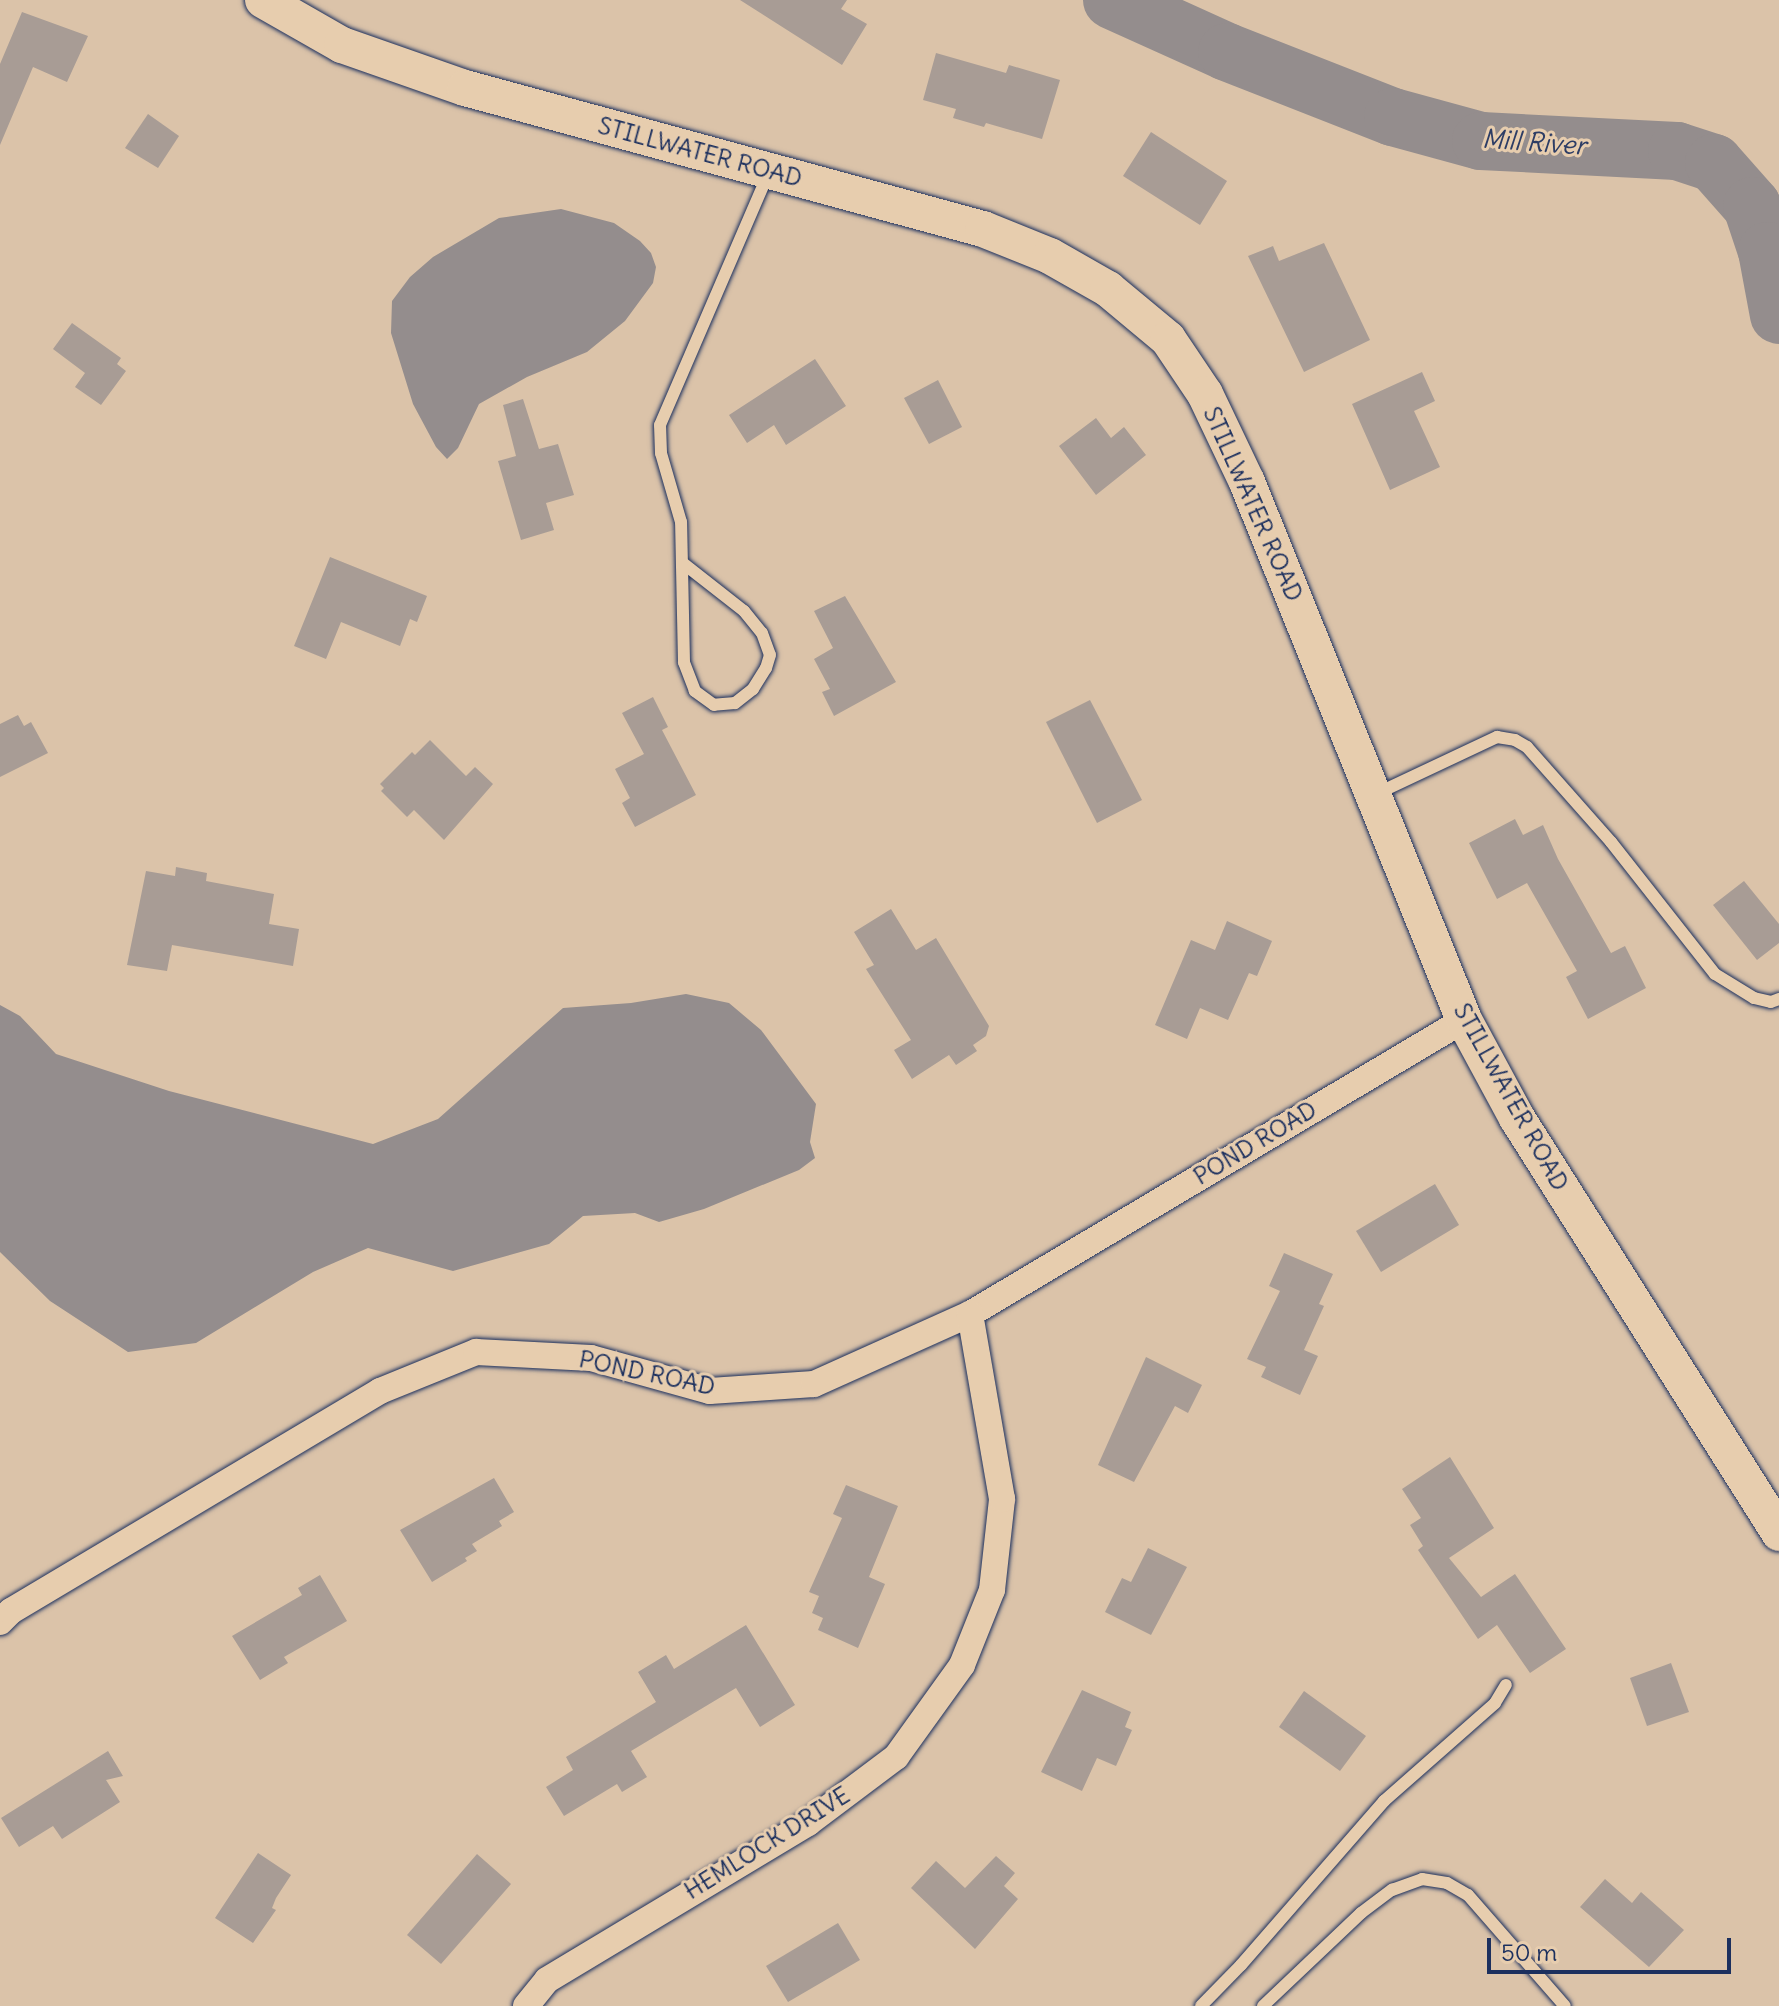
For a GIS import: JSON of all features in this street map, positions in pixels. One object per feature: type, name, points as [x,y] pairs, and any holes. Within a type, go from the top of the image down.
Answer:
[{"type":"main road","name":"STILLWATER ROAD","points":[[263,0],[342,45],[465,88],[983,229],[1050,256],[1108,289],[1168,339],[1205,394],[1247,482],[1464,1020],[1517,1118],[1779,1533]]},
{"type":"street","name":"POND ROAD","points":[[4,1611],[380,1391],[476,1352],[591,1358],[710,1391],[814,1384],[970,1314],[1464,1020]]},
{"type":"street","name":"HEMLOCK DRIVE","points":[[526,2006],[547,1980],[808,1823],[896,1757],[962,1665],[992,1590],[1002,1499],[970,1314]]},
{"type":"lane","points":[[684,564],[744,611],[762,633],[770,655],[766,668],[753,689],[735,703],[714,705],[695,691],[684,662],[681,522],[661,453],[660,425],[769,171]]},
{"type":"lane","points":[[1375,794],[1497,737],[1515,740],[1527,747],[1611,842],[1715,974],[1754,998],[1771,1002],[1779,999]]},
{"type":"lane","points":[[1201,2006],[1241,1965],[1384,1801],[1495,1703],[1506,1685]]},
{"type":"lane","points":[[1263,2006],[1361,1913],[1392,1890],[1422,1879],[1447,1883],[1468,1895],[1565,2006]]},
{"type":"shaded area","points":[[561,209],[614,223],[640,241],[651,253],[656,267],[653,283],[625,321],[587,352],[527,377],[479,404],[458,448],[447,459],[436,447],[413,404],[391,333],[392,301],[410,277],[433,257],[499,218]]},
{"type":"shaded area","points":[[686,994],[729,1003],[761,1030],[816,1104],[810,1142],[815,1158],[799,1170],[704,1209],[659,1222],[635,1213],[583,1216],[549,1244],[453,1271],[368,1248],[313,1272],[196,1343],[128,1352],[50,1301],[0,1252],[0,1005],[20,1016],[56,1054],[169,1091],[373,1144],[438,1119],[563,1008],[631,1003]]},
{"type":"building","points":[[740,0],[847,0],[841,9],[867,24],[842,65]]},
{"type":"building","points":[[22,12],[88,36],[67,82],[33,67],[0,145],[0,64]]},
{"type":"building","points":[[936,53],[1006,73],[1009,65],[1060,80],[1042,139],[986,123],[984,127],[953,118],[956,109],[923,100]]},
{"type":"building","points":[[148,114],[179,136],[158,168],[125,148]]},
{"type":"building","points":[[1151,132],[1227,181],[1200,225],[1123,176]]},
{"type":"building","points":[[1324,243],[1370,340],[1304,372],[1248,256],[1273,246],[1279,261]]},
{"type":"building","points":[[72,323],[121,358],[117,364],[126,371],[101,405],[75,387],[85,373],[53,349]]},
{"type":"building","points":[[815,359],[846,406],[786,445],[774,425],[747,443],[729,415]]},
{"type":"building","points":[[1422,372],[1435,401],[1414,411],[1440,467],[1390,490],[1352,404]]},
{"type":"building","points":[[938,380],[962,427],[929,444],[904,398]]},
{"type":"building","points":[[523,399],[539,449],[558,444],[574,495],[546,503],[554,530],[521,540],[498,461],[516,456],[503,405]]},
{"type":"building","points":[[1096,418],[1111,438],[1124,427],[1146,455],[1096,495],[1059,446]]},
{"type":"building","points":[[330,557],[427,596],[417,622],[410,619],[400,646],[341,622],[326,659],[294,646]]},
{"type":"building","points":[[845,596],[896,682],[834,716],[822,692],[830,689],[814,659],[833,648],[814,611]]},
{"type":"building","points":[[653,697],[668,727],[662,730],[696,795],[635,827],[622,803],[630,798],[615,769],[644,754],[622,713]]},
{"type":"building","points":[[1090,700],[1142,800],[1097,823],[1046,722]]},
{"type":"building","points":[[18,715],[24,726],[31,722],[48,753],[0,777],[0,724]]},
{"type":"building","points":[[430,740],[466,776],[475,767],[493,784],[444,840],[414,810],[407,817],[381,791],[384,788],[380,784],[412,752],[415,755]]},
{"type":"building","points":[[1515,819],[1523,835],[1543,825],[1558,859],[1611,953],[1625,946],[1646,988],[1588,1019],[1566,977],[1577,971],[1527,883],[1497,899],[1469,843]]},
{"type":"building","points":[[176,867],[207,873],[206,881],[274,894],[269,924],[299,929],[293,966],[172,945],[167,971],[127,965],[146,871],[175,876]]},
{"type":"building","points":[[1744,881],[1779,924],[1779,943],[1757,960],[1713,905]]},
{"type":"building","points":[[891,909],[916,950],[936,938],[989,1026],[986,1036],[973,1045],[977,1051],[956,1065],[949,1055],[912,1079],[894,1050],[911,1040],[866,969],[874,965],[854,932]]},
{"type":"building","points":[[1227,921],[1272,941],[1257,976],[1249,973],[1228,1020],[1200,1008],[1187,1039],[1155,1025],[1191,940],[1215,950]]},
{"type":"building","points":[[1435,1184],[1459,1225],[1381,1272],[1356,1231]]},
{"type":"building","points":[[1284,1253],[1333,1274],[1319,1304],[1324,1306],[1304,1350],[1318,1356],[1300,1395],[1261,1377],[1266,1367],[1247,1359],[1280,1291],[1269,1286]]},
{"type":"building","points":[[1146,1357],[1202,1385],[1188,1413],[1175,1406],[1134,1482],[1098,1465]]},
{"type":"building","points":[[1450,1457],[1494,1528],[1449,1558],[1481,1597],[1515,1574],[1566,1649],[1530,1673],[1497,1625],[1478,1639],[1418,1550],[1423,1546],[1410,1525],[1421,1518],[1402,1489]]},
{"type":"building","points":[[494,1478],[514,1512],[499,1521],[502,1526],[472,1544],[477,1551],[465,1558],[467,1561],[432,1582],[400,1530]]},
{"type":"building","points":[[846,1485],[898,1506],[869,1577],[885,1584],[858,1648],[818,1630],[823,1618],[812,1613],[819,1596],[809,1592],[842,1518],[833,1514]]},
{"type":"building","points":[[1148,1548],[1187,1567],[1151,1635],[1105,1612],[1122,1578],[1131,1582]]},
{"type":"building","points":[[320,1575],[347,1621],[284,1657],[288,1663],[260,1680],[232,1636],[302,1595],[298,1588]]},
{"type":"building","points":[[746,1625],[795,1705],[760,1727],[736,1688],[631,1751],[647,1777],[622,1792],[617,1784],[564,1816],[546,1787],[573,1770],[566,1757],[656,1702],[638,1672],[666,1655],[674,1669]]},
{"type":"building","points":[[1671,1663],[1689,1712],[1647,1726],[1630,1678]]},
{"type":"building","points":[[1082,1690],[1131,1712],[1125,1727],[1132,1730],[1116,1766],[1097,1758],[1082,1791],[1041,1772]]},
{"type":"building","points":[[1304,1691],[1366,1736],[1340,1771],[1279,1727]]},
{"type":"building","points":[[108,1751],[123,1776],[106,1780],[120,1802],[62,1839],[53,1826],[19,1847],[1,1818]]},
{"type":"building","points":[[258,1853],[291,1875],[276,1898],[272,1908],[276,1910],[253,1943],[215,1918]]},
{"type":"building","points":[[477,1854],[511,1884],[441,1964],[407,1935]]},
{"type":"building","points":[[996,1856],[1015,1873],[1004,1886],[1018,1899],[975,1949],[911,1888],[936,1861],[965,1888]]},
{"type":"building","points":[[1605,1879],[1632,1903],[1641,1892],[1684,1930],[1649,1967],[1580,1907]]},
{"type":"building","points":[[838,1923],[860,1960],[788,2002],[766,1966]]},
{"type":"waterway","name":"Mill River","points":[[1112,0],[1227,52],[1393,117],[1481,141],[1677,151],[1714,163],[1752,206],[1767,251],[1779,315]]}]
